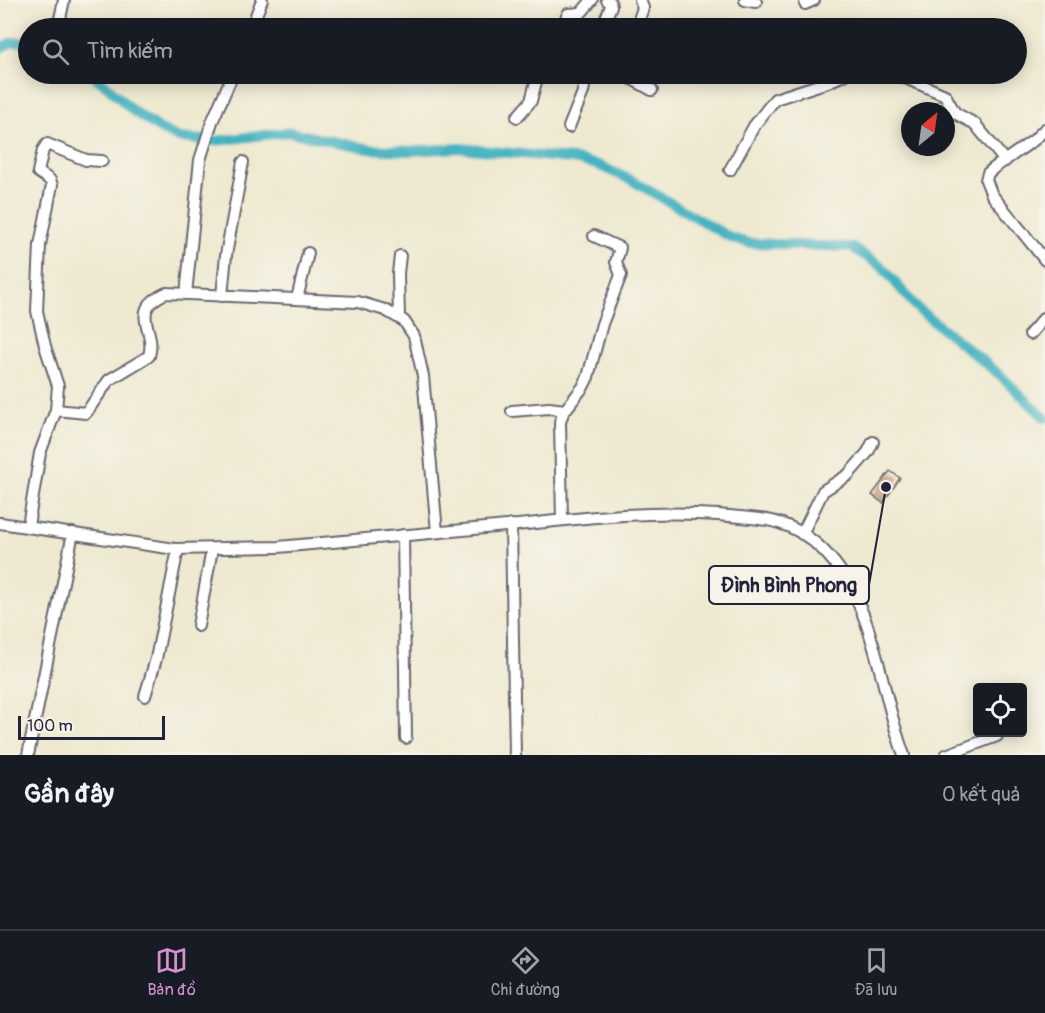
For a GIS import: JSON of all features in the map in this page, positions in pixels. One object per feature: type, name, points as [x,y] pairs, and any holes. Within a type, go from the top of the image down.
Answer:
[{"type":"street","points":[[60,18],[64,0]]},
{"type":"street","points":[[255,18],[262,0]]},
{"type":"street","points":[[566,18],[568,14],[581,13],[592,0]]},
{"type":"street","points":[[606,18],[611,6],[607,0]]},
{"type":"street","points":[[640,0],[643,8],[640,18]]},
{"type":"street","points":[[186,294],[200,160],[212,122],[229,84]]},
{"type":"street","points":[[517,117],[531,101],[535,84]]},
{"type":"street","points":[[569,127],[584,84]]},
{"type":"street","points":[[641,84],[652,90]]},
{"type":"street","points":[[730,170],[754,126],[775,99],[823,84]]},
{"type":"street","points":[[919,84],[945,95],[955,113],[978,126],[1005,161]]},
{"type":"street","points":[[1045,129],[1034,140],[988,174],[986,180],[987,186],[1014,224],[1045,260]]},
{"type":"street","points":[[28,526],[42,445],[56,410],[58,387],[37,311],[40,246],[52,185],[50,180],[38,172],[47,144],[86,160],[102,161]]},
{"type":"street","points":[[222,296],[226,255],[243,162]]},
{"type":"street","points":[[562,520],[560,422],[565,410],[588,377],[602,324],[621,275],[616,262],[620,248],[594,236]]},
{"type":"street","points":[[297,299],[308,253]]},
{"type":"street","points":[[399,318],[400,256]]},
{"type":"street","points":[[56,410],[79,414],[88,412],[97,395],[109,380],[149,356],[145,314],[151,301],[166,293],[358,302],[385,310],[404,321],[414,336],[423,376],[437,532]]},
{"type":"street","points":[[1030,334],[1045,317]]},
{"type":"street","points":[[512,411],[549,408],[565,410]]},
{"type":"street","points":[[802,534],[823,491],[849,475],[873,442]]},
{"type":"street","points":[[0,523],[178,549],[212,549],[278,547],[619,514],[699,514],[747,517],[775,522],[802,534],[822,549],[852,587],[867,629],[903,755]]},
{"type":"street","points":[[511,525],[515,755]]},
{"type":"street","points":[[28,755],[73,533]]},
{"type":"street","points":[[403,535],[406,738]]},
{"type":"street","points":[[145,696],[155,665],[178,549]]},
{"type":"street","points":[[198,626],[212,549]]},
{"type":"street","points":[[946,755],[994,737]]},
{"type":"building","points":[[890,471],[900,478],[883,503],[872,495]]},
{"type":"waterway","points":[[0,48],[12,42],[18,42]]},
{"type":"waterway","points":[[104,84],[133,111],[160,129],[179,138],[215,141],[289,132],[370,149],[410,151],[460,148],[572,159],[598,165],[631,180],[731,238],[749,243],[851,247],[881,266],[918,309],[999,374],[1045,418]]},
{"type":"place","name":"Đình Bình Phong","points":[[886,487]]}]
